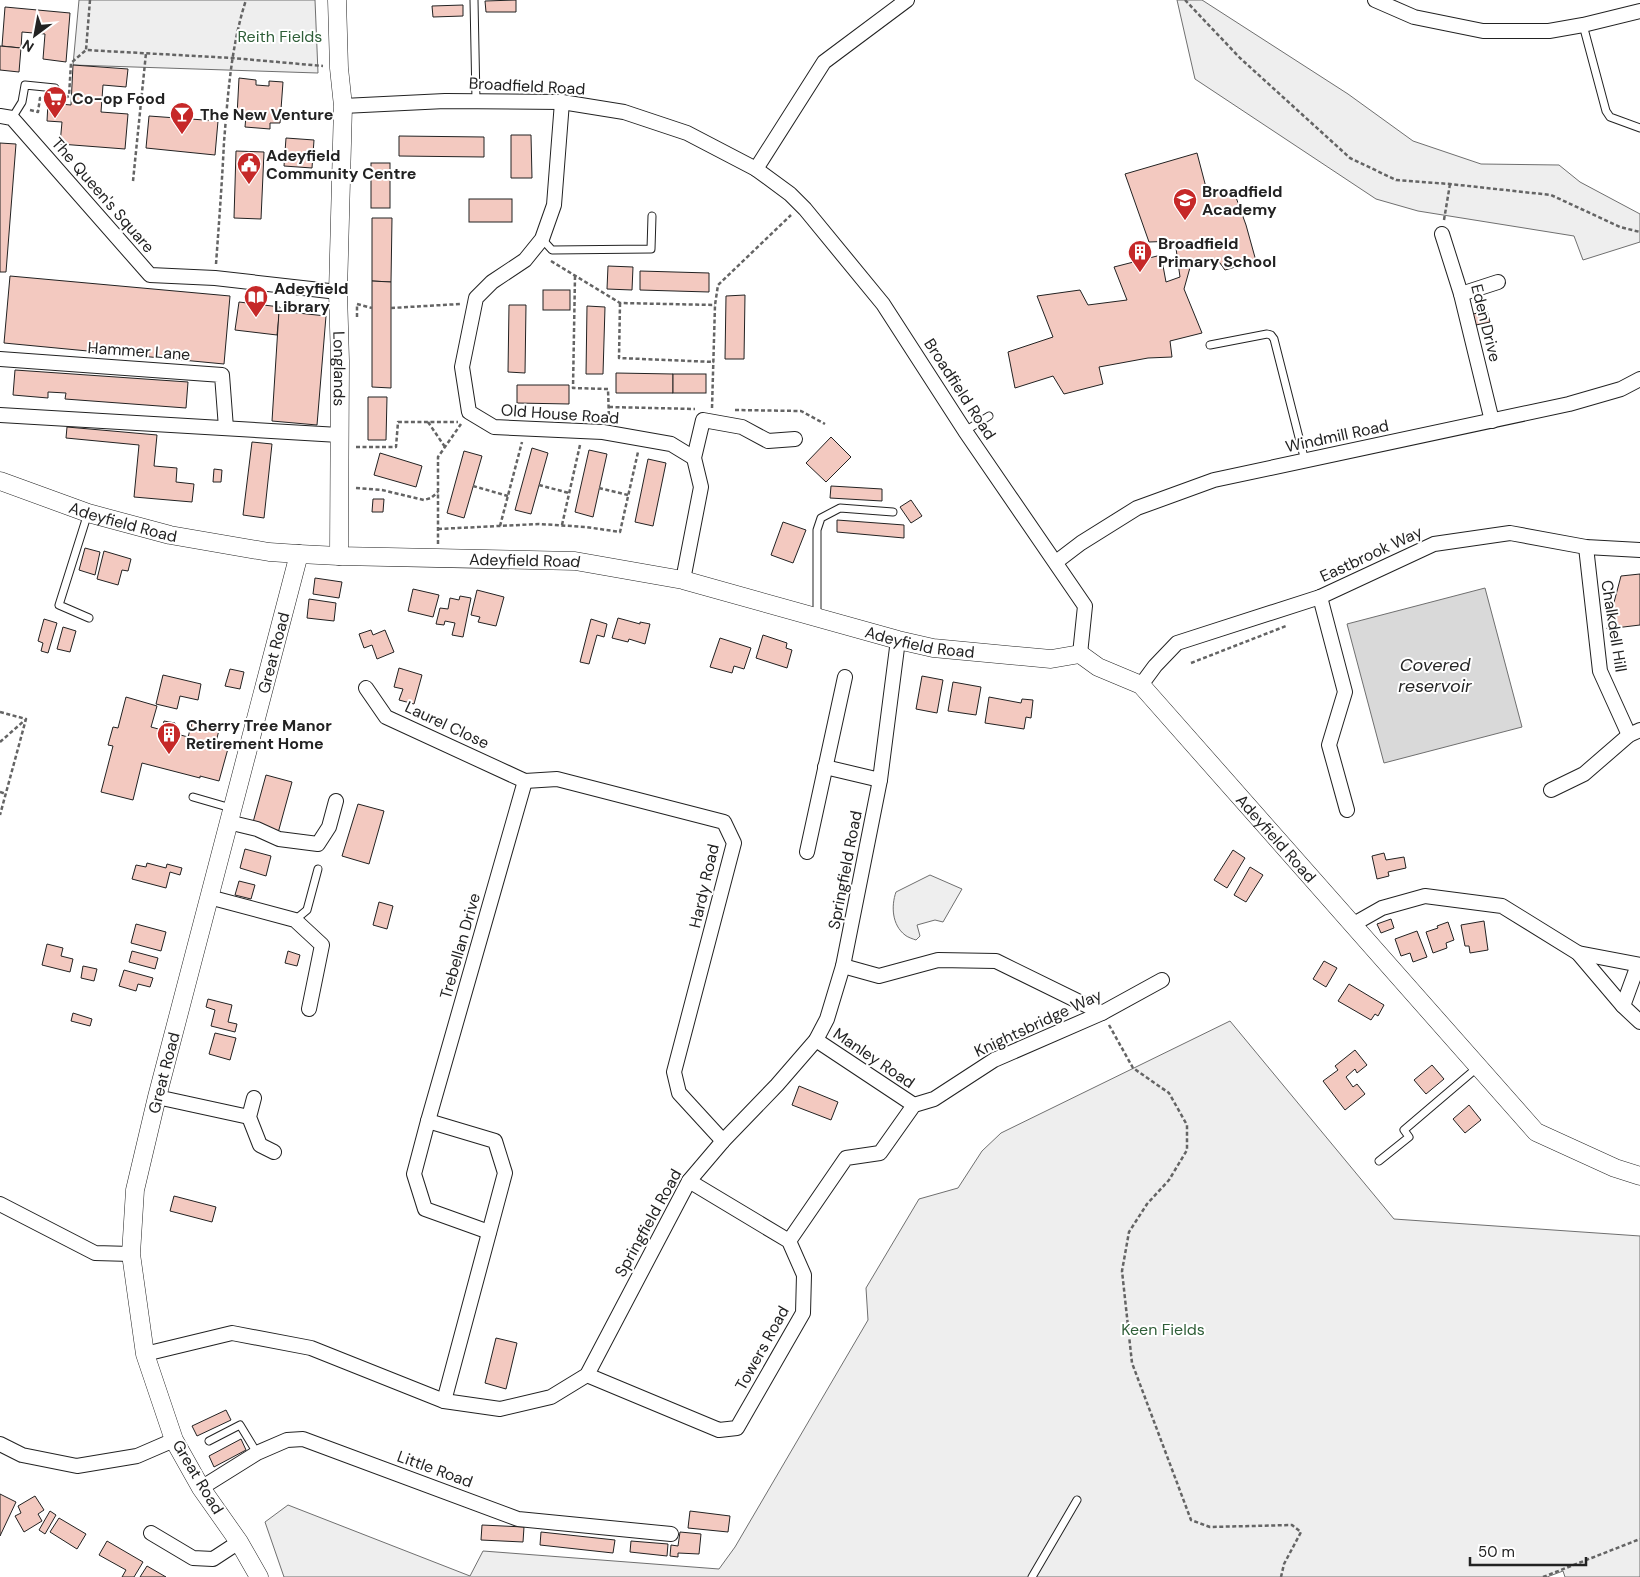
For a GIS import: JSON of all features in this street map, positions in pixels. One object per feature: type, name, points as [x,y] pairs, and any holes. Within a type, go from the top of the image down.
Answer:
[{"type":"street","name":"Longlands","points":[[337,0],[339,68],[343,106],[338,292],[340,361],[339,556]]},
{"type":"street","points":[[756,169],[824,62],[907,0]]},
{"type":"street","points":[[1375,0],[1414,17],[1483,31],[1549,31],[1584,25],[1640,11]]},
{"type":"street","name":"Broadfield Road","points":[[343,106],[476,100],[562,102],[624,112],[688,133],[756,169],[790,194],[860,274],[883,304],[965,431],[1085,606],[1080,654]]},
{"type":"street","name":"Old House Road","points":[[562,102],[554,205],[542,240],[525,260],[492,282],[476,298],[462,367],[469,412],[494,428],[603,432],[671,444],[694,458]]},
{"type":"street","name":"The Queen's Square","points":[[6,117],[150,275],[215,278],[338,292]]},
{"type":"street","name":"Eden Drive","points":[[1442,234],[1461,294],[1492,421]]},
{"type":"street","points":[[1461,294],[1498,282]]},
{"type":"street","name":"Hammer Lane","points":[[0,359],[222,375],[226,428]]},
{"type":"street","name":"Windmill Road","points":[[1056,562],[1081,543],[1137,508],[1214,480],[1569,404],[1621,389],[1640,379]]},
{"type":"street","points":[[0,415],[226,428],[339,441]]},
{"type":"street","points":[[683,580],[701,487],[694,458],[703,420],[742,427],[768,441],[795,439]]},
{"type":"street","name":"Adeyfield Road","points":[[0,481],[88,513],[170,535],[269,552],[339,556],[575,561],[683,580],[933,648],[1052,659],[1080,654],[1098,667],[1140,685],[1536,1132],[1616,1168],[1640,1176]]},
{"type":"street","name":"Eastbrook Way","points":[[1140,685],[1177,643],[1320,597],[1434,544],[1510,533],[1586,547],[1640,550]]},
{"type":"street","name":"Chalkdell Hill","points":[[1586,547],[1600,671],[1635,733]]},
{"type":"street","name":"Great Road","points":[[259,1577],[239,1542],[201,1488],[174,1440],[145,1354],[131,1254],[135,1190],[157,1097],[299,554]]},
{"type":"street","points":[[1320,597],[1345,692],[1329,746],[1347,810]]},
{"type":"street","name":"Springfield Road","points":[[587,1375],[689,1181],[816,1040],[827,1019],[843,966],[880,780],[898,640]]},
{"type":"street","points":[[806,852],[845,677]]},
{"type":"street","name":"Laurel Close","points":[[366,688],[386,717],[525,781]]},
{"type":"street","points":[[1550,790],[1584,774],[1635,733]]},
{"type":"street","points":[[824,767],[880,780]]},
{"type":"street","name":"Hardy Road","points":[[525,781],[557,779],[724,822],[734,843],[674,1072],[679,1094],[724,1140]]},
{"type":"street","name":"Trebellan Drive","points":[[489,1232],[425,1208],[414,1174],[525,781]]},
{"type":"street","points":[[230,815],[257,830],[279,839],[318,844],[329,827],[336,800]]},
{"type":"street","points":[[1352,925],[1382,908],[1425,896],[1502,906],[1578,953],[1623,1006],[1640,1022]]},
{"type":"street","points":[[209,897],[295,920],[322,945],[309,1009]]},
{"type":"street","points":[[1578,953],[1639,965],[1623,1006]]},
{"type":"street","points":[[843,966],[879,976],[938,960],[996,961],[1102,1013]]},
{"type":"street","name":"Knightsbridge Way","points":[[914,1106],[934,1099],[994,1060],[1102,1013],[1162,980]]},
{"type":"street","name":"Manley Road","points":[[816,1040],[914,1106]]},
{"type":"street","points":[[157,1097],[249,1117]]},
{"type":"street","points":[[254,1098],[249,1117],[260,1145],[274,1152]]},
{"type":"street","points":[[689,1181],[789,1241],[846,1158],[880,1153],[914,1106]]},
{"type":"street","points":[[428,1121],[495,1141],[505,1173],[444,1401]]},
{"type":"street","points":[[0,1204],[95,1253],[131,1254]]},
{"type":"street","name":"Towers Road","points":[[587,1375],[719,1430],[737,1428],[803,1313],[804,1275],[789,1241]]},
{"type":"street","points":[[145,1354],[232,1333],[311,1348],[444,1401],[500,1409],[551,1397],[587,1375]]},
{"type":"street","name":"Little Road","points":[[201,1488],[257,1453],[287,1440],[303,1439],[518,1519],[671,1534]]},
{"type":"street","points":[[0,1444],[22,1455],[77,1466],[137,1456],[174,1440]]},
{"type":"street","points":[[151,1533],[193,1558],[213,1559],[239,1542]]},
{"type":"lane","points":[[474,0],[476,100]]},
{"type":"lane","points":[[1584,25],[1606,111],[1610,117],[1640,128]]},
{"type":"lane","points":[[6,117],[22,102],[25,85],[55,88]]},
{"type":"lane","points":[[542,240],[552,250],[651,249],[652,216]]},
{"type":"lane","points":[[1210,345],[1267,334],[1271,335],[1274,339],[1305,462]]},
{"type":"lane","points":[[965,431],[989,416]]},
{"type":"lane","points":[[817,617],[817,530],[821,518],[840,508],[893,512]]},
{"type":"lane","points":[[88,513],[58,605],[89,618]]},
{"type":"lane","points":[[192,796],[230,815]]},
{"type":"lane","points":[[295,920],[307,910],[318,869]]},
{"type":"lane","points":[[1380,1161],[1409,1137],[1404,1130],[1478,1067]]},
{"type":"lane","points":[[209,1441],[240,1425],[257,1453]]},
{"type":"lane","points":[[1032,1577],[1077,1500]]},
{"type":"path","points":[[90,0],[86,50],[232,58],[339,68]]},
{"type":"path","points":[[215,278],[232,58],[246,0]]},
{"type":"path","points":[[1185,0],[1240,58],[1350,158],[1396,180],[1551,195],[1620,227],[1640,232]]},
{"type":"path","points":[[133,181],[146,53]]},
{"type":"path","points":[[1442,234],[1450,184]]},
{"type":"path","points":[[712,422],[718,284],[802,206]]},
{"type":"path","points":[[533,250],[620,303],[716,305]]},
{"type":"path","points":[[575,276],[573,388],[608,389],[610,424]]},
{"type":"path","points":[[620,303],[619,358],[714,362]]},
{"type":"path","points":[[391,308],[467,304],[474,307]]},
{"type":"path","points":[[609,406],[703,409]]},
{"type":"path","points":[[732,410],[801,411],[825,424]]},
{"type":"path","points":[[339,441],[396,447],[398,422],[462,422],[438,457],[438,558]]},
{"type":"path","points":[[428,422],[445,447]]},
{"type":"path","points":[[500,526],[525,429]]},
{"type":"path","points":[[562,525],[584,431]]},
{"type":"path","points":[[438,529],[562,525],[620,532],[640,438]]},
{"type":"path","points":[[539,485],[569,493]]},
{"type":"path","points":[[339,486],[382,490],[424,500],[431,498],[438,492]]},
{"type":"path","points":[[473,486],[508,496]]},
{"type":"path","points":[[600,488],[628,495]]},
{"type":"path","points":[[1191,663],[1286,626]]},
{"type":"path","points":[[0,712],[26,719]]},
{"type":"path","points":[[0,742],[26,719]]},
{"type":"path","points":[[0,815],[26,719]]},
{"type":"path","points":[[0,792],[6,794]]},
{"type":"path","points":[[1102,1013],[1133,1068],[1169,1093],[1187,1125],[1187,1150],[1170,1180],[1147,1204],[1129,1232],[1122,1271],[1132,1363],[1191,1520],[1210,1526],[1292,1525],[1301,1532],[1284,1564],[1281,1577]]},
{"type":"path","points":[[1544,1577],[1640,1539]]},
{"type":"green space","name":"Reith Fields","points":[[79,0],[315,0],[318,73],[73,65]]},
{"type":"green space","points":[[1177,0],[1202,0],[1348,94],[1413,141],[1481,164],[1559,165],[1580,182],[1640,214],[1640,242],[1583,260],[1574,236],[1418,211],[1376,199],[1195,79]]},
{"type":"green space","points":[[930,875],[962,889],[943,922],[935,920],[917,925],[920,936],[916,940],[906,936],[897,926],[893,909],[894,897],[896,892]]},
{"type":"green space","name":"Keen Fields","points":[[1230,1021],[1394,1219],[1640,1236],[1640,1577],[1565,1577],[1563,1571],[1547,1577],[284,1577],[265,1522],[288,1505],[470,1576],[483,1551],[719,1569],[735,1547],[868,1320],[866,1288],[919,1199],[958,1188],[982,1151],[1001,1133]]},
{"type":"water","name":"Covered reservoir","points":[[1485,588],[1522,727],[1384,763],[1347,624]]},
{"type":"building","points":[[516,0],[516,12],[486,12],[485,1]]},
{"type":"building","points":[[463,5],[463,16],[433,17],[432,6]]},
{"type":"building","points":[[5,7],[70,13],[66,62],[43,59],[45,34],[22,32],[21,48],[2,46]]},
{"type":"building","points":[[0,46],[21,48],[19,72],[0,70]]},
{"type":"building","points":[[73,65],[128,69],[126,87],[103,85],[101,112],[128,114],[125,149],[60,144],[62,122],[47,121],[48,103],[71,105]]},
{"type":"building","points":[[239,78],[256,80],[256,85],[269,86],[269,81],[283,82],[280,123],[270,123],[270,129],[245,127],[246,116],[237,116]]},
{"type":"building","name":"The New Venture","points":[[149,116],[218,121],[215,155],[146,148]]},
{"type":"building","points":[[511,135],[531,135],[532,178],[511,178]]},
{"type":"building","points":[[399,136],[484,137],[484,157],[399,156]]},
{"type":"building","points":[[286,138],[314,140],[312,168],[284,166]]},
{"type":"building","points":[[0,143],[16,144],[6,272],[0,272]]},
{"type":"building","name":"Adeyfield Community Centre","points":[[236,151],[264,152],[261,219],[234,218]]},
{"type":"building","name":"Broadfield Primary School","points":[[1197,153],[1208,195],[1233,189],[1256,261],[1225,270],[1217,259],[1191,264],[1184,289],[1202,333],[1170,341],[1172,357],[1148,358],[1099,367],[1103,384],[1064,394],[1053,376],[1015,388],[1008,352],[1053,337],[1037,296],[1080,290],[1088,305],[1127,300],[1114,267],[1161,255],[1166,282],[1180,277],[1175,241],[1149,242],[1125,174]]},
{"type":"building","points":[[371,163],[390,163],[390,208],[371,208]]},
{"type":"building","points":[[469,199],[512,199],[512,222],[469,222]]},
{"type":"building","points":[[372,218],[392,218],[391,282],[372,281]]},
{"type":"building","points":[[608,266],[633,267],[632,290],[607,289]]},
{"type":"building","points":[[640,271],[709,273],[709,292],[640,290]]},
{"type":"building","points":[[10,276],[230,296],[224,364],[4,343]]},
{"type":"building","points":[[372,281],[391,282],[391,388],[372,387]]},
{"type":"building","points":[[543,290],[570,290],[570,310],[543,310]]},
{"type":"building","points":[[745,295],[744,359],[725,359],[726,296]]},
{"type":"building","points":[[239,302],[280,307],[277,335],[235,330]]},
{"type":"building","points":[[509,305],[526,305],[525,373],[508,372]]},
{"type":"building","points":[[587,306],[605,307],[603,374],[586,374]]},
{"type":"building","points":[[279,311],[326,316],[317,425],[272,421]]},
{"type":"building","points":[[1487,311],[1490,322],[1476,325],[1473,314]]},
{"type":"building","points":[[15,370],[188,382],[186,408],[65,399],[66,393],[48,392],[48,398],[13,395]]},
{"type":"building","points":[[616,373],[673,374],[673,393],[616,393]]},
{"type":"building","points":[[673,374],[706,374],[706,393],[673,393]]},
{"type":"building","points":[[517,385],[569,385],[569,404],[517,403]]},
{"type":"building","points":[[368,397],[387,397],[386,440],[368,440]]},
{"type":"building","points":[[67,427],[157,435],[154,466],[177,468],[176,482],[194,484],[192,502],[134,497],[139,445],[66,438]]},
{"type":"building","points":[[831,437],[851,457],[826,482],[806,463]]},
{"type":"building","points":[[252,442],[272,444],[264,518],[243,515]]},
{"type":"building","points":[[532,448],[548,453],[531,514],[515,510]]},
{"type":"building","points":[[589,450],[607,454],[593,517],[575,512]]},
{"type":"building","points":[[464,451],[482,456],[464,518],[447,513]]},
{"type":"building","points":[[380,453],[422,466],[416,487],[374,475]]},
{"type":"building","points":[[648,459],[666,463],[653,526],[635,522]]},
{"type":"building","points":[[214,469],[222,470],[221,482],[213,482]]},
{"type":"building","points":[[831,486],[882,489],[882,501],[830,498]]},
{"type":"building","points":[[373,499],[384,499],[383,512],[372,512]]},
{"type":"building","points":[[911,500],[922,516],[911,523],[900,507]]},
{"type":"building","points":[[837,520],[904,525],[904,538],[837,532]]},
{"type":"building","points":[[783,522],[806,530],[793,563],[771,555]]},
{"type":"building","points":[[85,548],[100,552],[95,575],[79,570]]},
{"type":"building","points":[[104,551],[131,559],[128,571],[122,570],[118,585],[97,579]]},
{"type":"building","points":[[1640,574],[1640,625],[1607,629],[1621,576]]},
{"type":"building","points":[[315,578],[342,582],[339,598],[313,594]]},
{"type":"building","points":[[413,589],[439,595],[433,617],[408,611]]},
{"type":"building","points":[[477,590],[504,597],[496,626],[478,622],[480,617],[471,615]]},
{"type":"building","points":[[460,596],[471,598],[463,637],[452,635],[455,623],[445,621],[444,625],[436,624],[440,608],[448,609],[450,598],[459,600]]},
{"type":"building","points":[[309,599],[336,603],[334,621],[307,618]]},
{"type":"building","points":[[618,618],[640,624],[640,622],[650,624],[645,644],[629,639],[628,642],[612,638]]},
{"type":"building","points":[[44,619],[57,623],[48,653],[41,651],[43,643],[38,641]]},
{"type":"building","points":[[591,619],[607,624],[604,637],[597,635],[589,664],[580,662]]},
{"type":"building","points":[[63,627],[76,631],[70,652],[57,649]]},
{"type":"building","points":[[371,630],[373,635],[385,630],[394,652],[377,659],[372,645],[364,648],[359,634]]},
{"type":"building","points":[[763,635],[787,643],[786,648],[792,650],[787,668],[756,658]]},
{"type":"building","points":[[720,638],[751,648],[744,669],[734,666],[732,673],[710,667]]},
{"type":"building","points":[[399,668],[422,675],[414,704],[399,700],[403,689],[394,687]]},
{"type":"building","points":[[230,669],[244,672],[240,689],[225,686]]},
{"type":"building","points":[[163,675],[201,684],[198,700],[180,696],[177,709],[156,704]]},
{"type":"building","points":[[922,676],[943,680],[937,713],[916,709]]},
{"type":"building","points":[[953,682],[981,687],[976,715],[948,711]]},
{"type":"building","name":"Cherry Tree Manor Retirement Home","points":[[126,697],[157,706],[151,727],[162,730],[164,721],[175,723],[173,733],[188,737],[192,723],[219,730],[216,742],[229,745],[219,781],[142,763],[133,800],[101,792],[113,746],[108,745],[113,727],[118,728]]},
{"type":"building","points":[[989,697],[1021,703],[1022,699],[1033,700],[1031,718],[1026,717],[1024,729],[985,723]]},
{"type":"building","points":[[266,775],[292,782],[278,833],[252,826]]},
{"type":"building","points":[[358,804],[384,811],[369,864],[342,856]]},
{"type":"building","points":[[245,849],[271,856],[266,876],[240,868]]},
{"type":"building","points":[[1233,850],[1245,858],[1227,888],[1214,880]]},
{"type":"building","points":[[1384,853],[1386,860],[1404,857],[1406,868],[1388,872],[1389,876],[1377,879],[1372,856]]},
{"type":"building","points":[[147,863],[166,868],[167,864],[182,868],[180,875],[170,872],[166,888],[132,879],[136,865],[146,867]]},
{"type":"building","points":[[1250,867],[1263,875],[1246,902],[1234,895]]},
{"type":"building","points":[[239,881],[255,885],[251,899],[235,895]]},
{"type":"building","points":[[379,902],[393,906],[387,929],[373,925]]},
{"type":"building","points":[[1391,919],[1394,928],[1381,933],[1377,924]]},
{"type":"building","points":[[1484,921],[1488,950],[1470,953],[1469,946],[1465,946],[1461,925]]},
{"type":"building","points":[[1448,922],[1454,940],[1446,943],[1447,948],[1433,953],[1426,932]]},
{"type":"building","points":[[136,924],[166,932],[161,951],[131,943]]},
{"type":"building","points":[[1417,931],[1427,957],[1413,962],[1410,953],[1401,956],[1395,939]]},
{"type":"building","points":[[47,944],[63,948],[61,956],[73,959],[70,972],[42,965]]},
{"type":"building","points":[[132,951],[158,958],[155,969],[129,962]]},
{"type":"building","points":[[288,951],[300,955],[297,966],[285,963]]},
{"type":"building","points":[[1324,961],[1337,968],[1326,987],[1313,979]]},
{"type":"building","points":[[83,966],[97,969],[94,981],[81,978]]},
{"type":"building","points":[[124,970],[153,978],[150,987],[138,984],[136,991],[119,986]]},
{"type":"building","points":[[1349,984],[1384,1005],[1378,1016],[1375,1014],[1371,1020],[1338,1001]]},
{"type":"building","points":[[208,999],[232,1005],[228,1022],[237,1024],[235,1032],[211,1026],[215,1010],[206,1007]]},
{"type":"building","points":[[73,1013],[92,1019],[90,1026],[71,1021]]},
{"type":"building","points":[[215,1033],[236,1038],[230,1060],[209,1054]]},
{"type":"building","points":[[1355,1050],[1367,1065],[1357,1073],[1355,1069],[1346,1077],[1353,1087],[1357,1084],[1365,1094],[1345,1110],[1323,1081],[1338,1070],[1335,1066]]},
{"type":"building","points":[[1432,1065],[1444,1079],[1426,1094],[1414,1080]]},
{"type":"building","points":[[799,1086],[838,1102],[831,1120],[792,1105]]},
{"type":"building","points":[[1469,1105],[1481,1120],[1465,1133],[1453,1119]]},
{"type":"building","points":[[174,1196],[216,1207],[212,1222],[170,1211]]},
{"type":"building","points":[[496,1338],[517,1343],[506,1389],[485,1383]]},
{"type":"building","points":[[226,1410],[231,1420],[197,1436],[192,1426]]},
{"type":"building","points":[[241,1439],[246,1450],[214,1467],[209,1456]]},
{"type":"building","points":[[0,1494],[16,1502],[0,1536]]},
{"type":"building","points":[[35,1496],[44,1510],[38,1514],[42,1521],[24,1532],[15,1516],[21,1513],[18,1506]]},
{"type":"building","points":[[50,1511],[56,1515],[45,1534],[39,1530]]},
{"type":"building","points":[[690,1511],[730,1516],[728,1532],[688,1528]]},
{"type":"building","points":[[59,1518],[86,1534],[77,1549],[50,1532]]},
{"type":"building","points":[[482,1525],[524,1527],[523,1542],[481,1540]]},
{"type":"building","points":[[541,1532],[615,1540],[613,1553],[540,1545]]},
{"type":"building","points":[[680,1532],[701,1534],[699,1554],[678,1553],[678,1557],[670,1556],[671,1545],[678,1546]]},
{"type":"building","points":[[107,1541],[143,1562],[134,1577],[122,1577],[126,1570],[99,1555]]},
{"type":"building","points":[[631,1541],[668,1544],[667,1556],[630,1552]]},
{"type":"building","points":[[147,1566],[166,1577],[140,1577]]},
{"type":"place","name":"Co-op Food","points":[[55,119]]},
{"type":"place","name":"The New Venture","points":[[182,135]]},
{"type":"place","name":"Adeyfield Community Centre","points":[[249,185]]},
{"type":"place","name":"Broadfield Academy","points":[[1185,221]]},
{"type":"place","name":"Broadfield Primary School","points":[[1140,273]]},
{"type":"place","name":"Adeyfield Library","points":[[256,318]]},
{"type":"place","name":"Cherry Tree Manor Retirement Home","points":[[169,755]]}]
